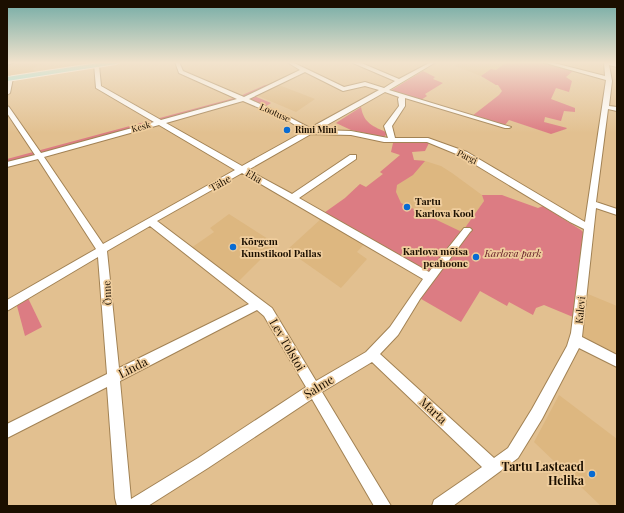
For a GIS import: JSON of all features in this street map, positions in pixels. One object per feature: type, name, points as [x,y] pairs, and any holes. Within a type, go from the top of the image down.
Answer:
[{"type":"street","name":"Eha","points":[[98,86],[155,121],[244,170],[430,278]]},
{"type":"street","name":"Lootuse","points":[[213,86],[314,130]]},
{"type":"street","name":"Kesk","points":[[7,159],[38,153],[241,98],[269,86]]},
{"type":"street","points":[[337,86],[343,89],[357,86]]},
{"type":"street","points":[[372,86],[507,127]]},
{"type":"street","name":"Tähe","points":[[7,306],[150,221],[244,170],[391,86]]},
{"type":"street","name":"Kalevi","points":[[440,506],[513,453],[537,414],[573,348],[608,86]]},
{"type":"street","points":[[392,140],[388,126],[402,106],[401,99],[403,96]]},
{"type":"street","points":[[605,107],[617,110]]},
{"type":"street","name":"Õnne","points":[[7,108],[104,253],[113,378],[123,498],[125,506]]},
{"type":"street","name":"Pargi","points":[[314,130],[319,133],[351,133],[384,140],[428,140],[464,154],[573,220],[589,228]]},
{"type":"street","name":"Kesk","points":[[7,165],[38,153]]},
{"type":"street","points":[[292,198],[353,157]]},
{"type":"street","points":[[592,204],[617,212]]},
{"type":"street","name":"Lev Tolstoi","points":[[150,221],[268,312],[383,506]]},
{"type":"street","name":"Salme","points":[[134,506],[372,354],[394,331],[430,278],[467,230]]},
{"type":"street","name":"Linda","points":[[7,431],[259,304]]},
{"type":"street","points":[[575,340],[617,361]]},
{"type":"street","name":"Marta","points":[[372,354],[493,468]]},
{"type":"shaded area","points":[[272,86],[281,86],[315,99],[296,112],[256,95]]},
{"type":"shaded area","points":[[414,160],[422,160],[441,166],[482,195],[484,201],[462,232],[345,198],[360,184],[366,187],[383,174],[380,172]]},
{"type":"shaded area","name":"Kõrgem Kunstikool Pallas","points":[[229,214],[276,244],[237,283],[191,248],[214,232],[210,228]]},
{"type":"shaded area","points":[[322,218],[365,243],[357,252],[367,259],[341,288],[287,250]]},
{"type":"shaded area","points":[[588,294],[617,306],[617,354],[582,337]]},
{"type":"shaded area","name":"Tartu Lasteaed Helika","points":[[559,395],[617,439],[617,506],[601,506],[534,442]]},
{"type":"green space","points":[[263,86],[271,86],[254,96],[271,103],[266,106],[247,99],[7,165],[7,159],[238,97]]},
{"type":"green space","points":[[398,86],[438,86],[425,94],[427,96],[421,100],[390,91]]},
{"type":"green space","points":[[499,86],[571,86],[569,92],[556,88],[551,99],[575,108],[575,112],[564,111],[561,121],[545,117],[544,122],[567,128],[551,134],[509,120],[505,125],[472,116],[502,91]]},
{"type":"green space","points":[[361,107],[364,117],[370,124],[388,133],[384,137],[351,130],[336,123]]},
{"type":"green space","name":"Karlova park","points":[[393,143],[429,143],[425,151],[412,152],[414,160],[425,161],[413,175],[397,185],[396,192],[401,203],[462,232],[484,201],[482,195],[502,195],[538,208],[543,206],[583,232],[573,317],[544,305],[536,308],[533,315],[509,302],[507,306],[480,291],[461,322],[416,296],[429,278],[321,215],[345,198],[360,184],[366,187],[383,174],[380,172],[400,155],[391,152]]},
{"type":"green space","points":[[28,298],[42,327],[25,336],[17,306]]},
{"type":"place","name":"Rimi Mini","points":[[287,130]]},
{"type":"place","name":"Tartu Karlova Kool","points":[[407,207]]},
{"type":"place","name":"Kõrgem Kunstikool Pallas","points":[[233,247]]},
{"type":"place","name":"Karlova mõisa peahoone","points":[[476,257]]},
{"type":"place","name":"Tartu Lasteaed Helika","points":[[592,474]]}]
